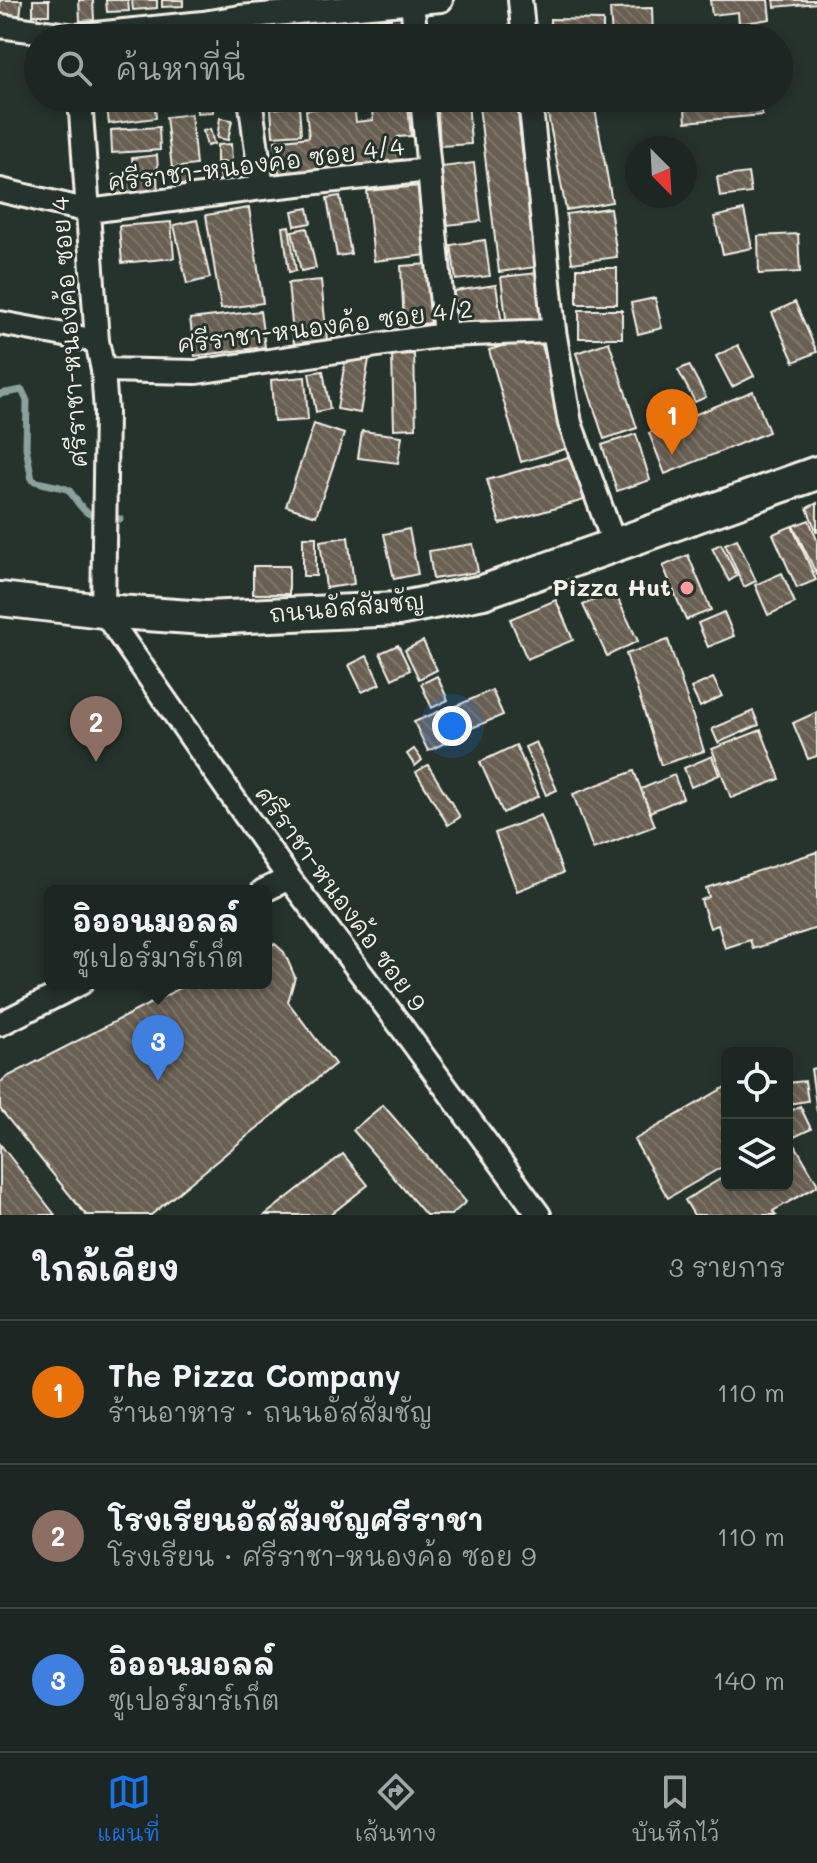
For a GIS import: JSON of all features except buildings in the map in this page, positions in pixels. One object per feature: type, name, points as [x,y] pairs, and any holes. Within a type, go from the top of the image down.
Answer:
[{"type":"main road","name":"ถนนอัสสัมชัญ","points":[[0,599],[103,611],[205,618],[398,609],[483,592],[817,473]]},
{"type":"street","points":[[200,0],[203,23]]},
{"type":"street","points":[[270,24],[441,0]]},
{"type":"street","points":[[520,0],[523,24]]},
{"type":"street","points":[[412,4],[414,24]]},
{"type":"street","points":[[194,24],[211,24]]},
{"type":"street","points":[[0,26],[24,30]]},
{"type":"street","name":"ศรีราชา-หนองค้อ ซอย 4","points":[[81,112],[97,341],[106,412],[103,611]]},
{"type":"street","points":[[252,112],[262,188]]},
{"type":"street","points":[[423,112],[445,335]]},
{"type":"street","points":[[531,112],[554,331],[570,423],[615,546]]},
{"type":"street","name":"ศรีราชา-หนองค้อ ซอย 4/4","points":[[89,211],[429,170]]},
{"type":"street","points":[[0,190],[89,211]]},
{"type":"street","points":[[0,323],[97,341]]},
{"type":"street","name":"ศรีราชา-หนองค้อ ซอย 4/2","points":[[103,370],[196,372],[445,335],[554,331]]},
{"type":"street","name":"ศรีราชา-หนองค้อ ซอย 9","points":[[103,611],[289,878],[539,1215]]},
{"type":"street","points":[[272,886],[289,878]]},
{"type":"street","points":[[0,1024],[69,989]]},
{"type":"waterway","points":[[0,394],[22,390],[27,401],[26,447],[32,480],[69,490],[89,514],[120,519]]},
{"type":"place","name":"The Pizza Company","points":[[672,455]]},
{"type":"place","name":"Pizza Hut","points":[[687,588]]},
{"type":"place","name":"โรงเรียนอัสสัมชัญศรีราชา","points":[[96,762]]},
{"type":"place","name":"อิออนมอลล์","points":[[158,1081]]}]
